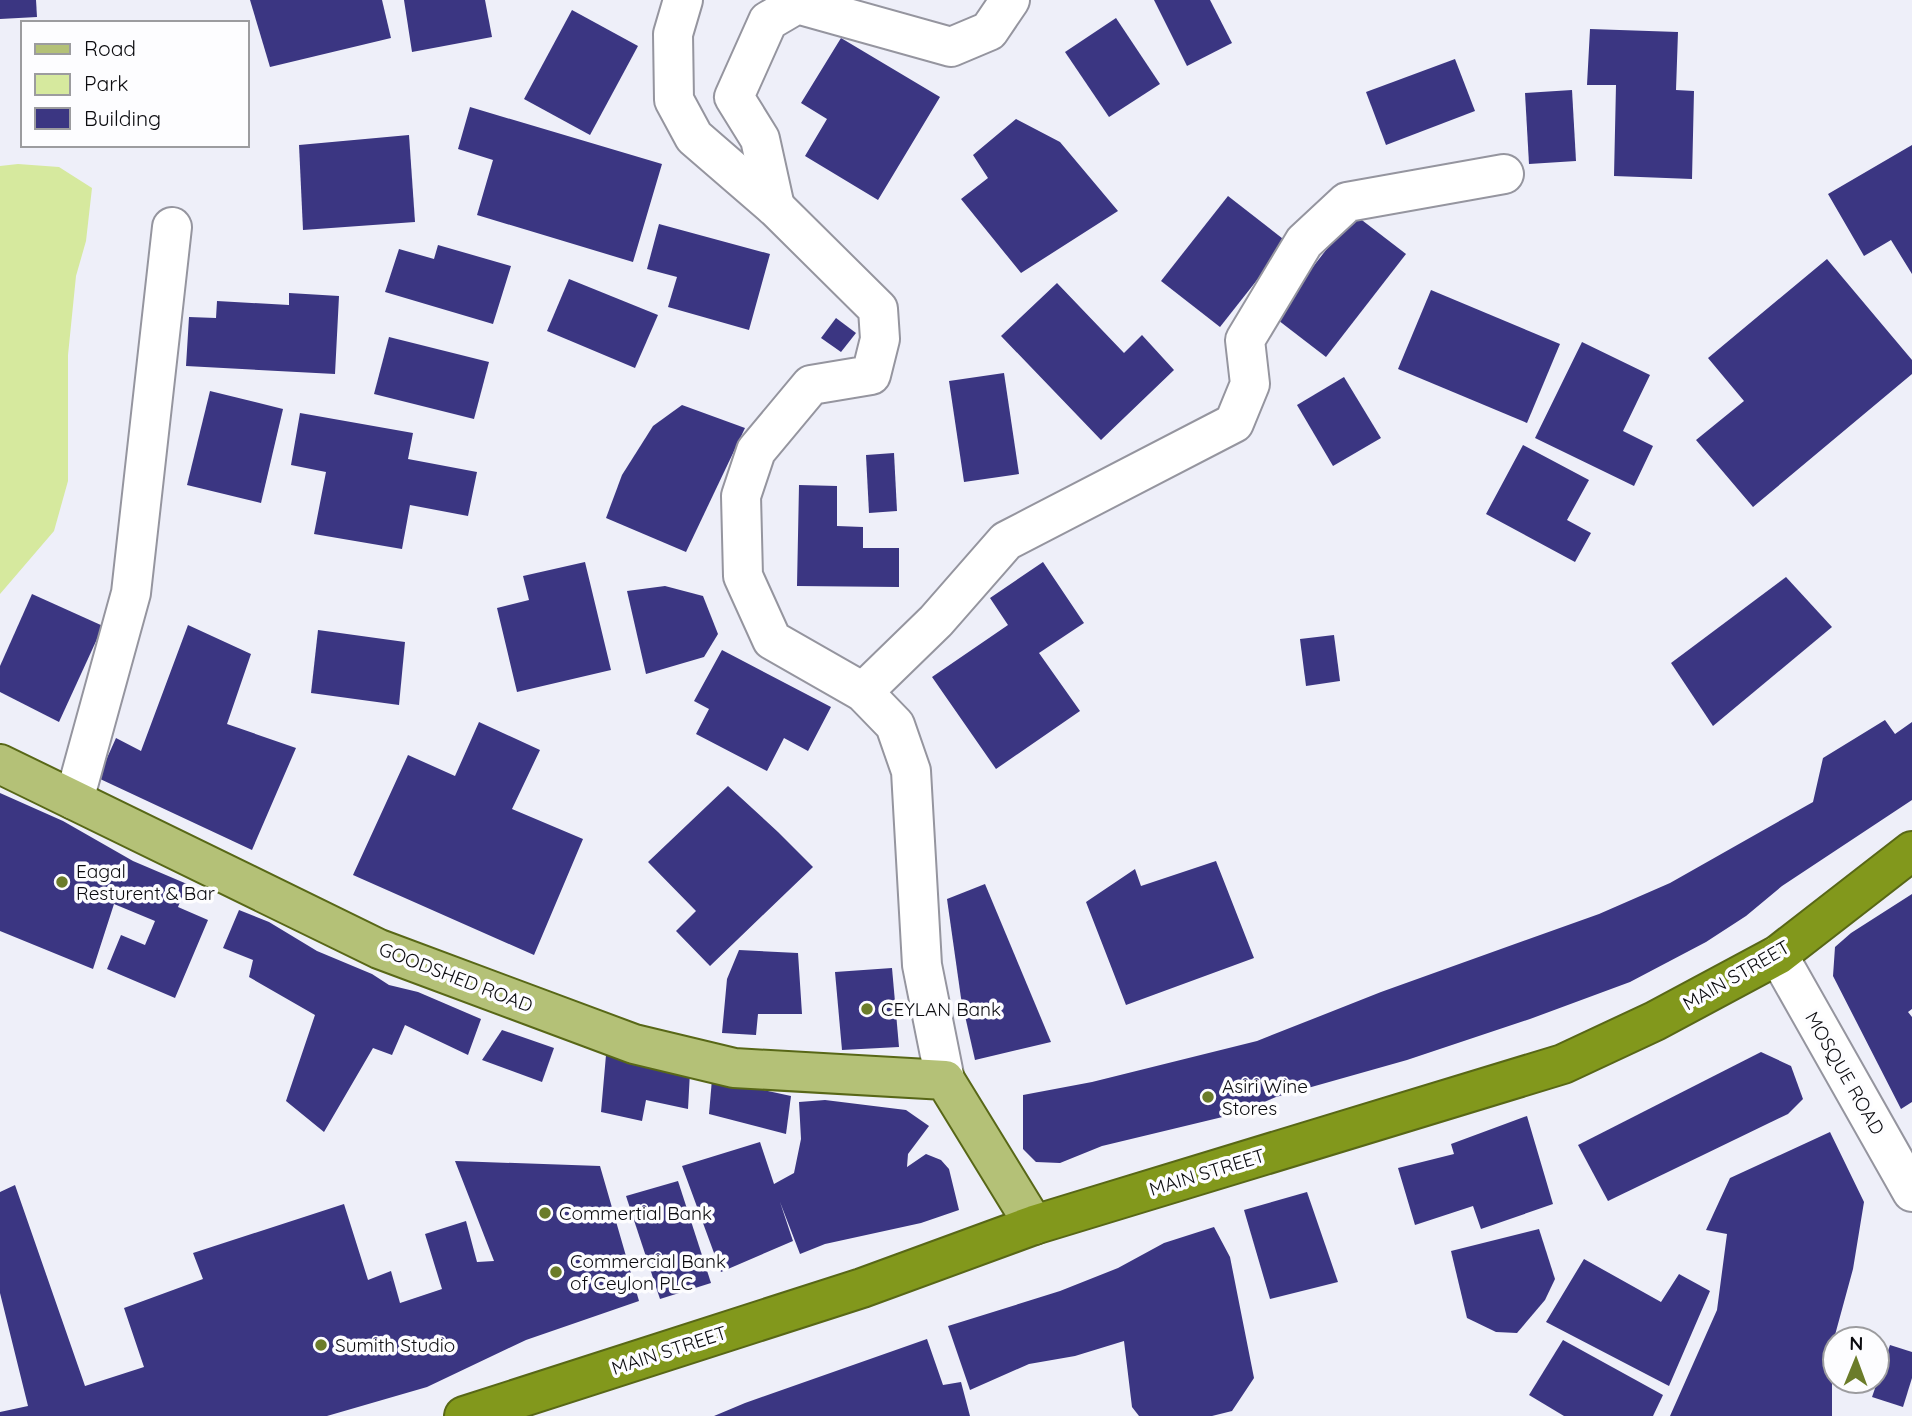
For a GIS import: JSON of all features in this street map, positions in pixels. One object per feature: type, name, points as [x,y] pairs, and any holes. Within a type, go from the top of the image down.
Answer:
[{"type":"highway","name":"MAIN STREET","points":[[464,1416],[862,1288],[1034,1225],[1563,1064],[1655,1021],[1777,955],[1912,851]]},
{"type":"main road","name":"GOODSHED ROAD","points":[[0,764],[379,949],[634,1044],[734,1068],[945,1080]]},
{"type":"main road","points":[[945,1080],[1034,1225]]},
{"type":"street","points":[[683,0],[673,34],[674,100],[694,137],[775,207],[878,309],[880,339],[871,375],[811,385],[756,451],[741,496],[743,576],[772,640],[863,692],[895,725],[911,771],[922,965],[945,1080]]},
{"type":"street","points":[[775,207],[760,139],[734,97],[768,21],[797,4],[951,47],[989,31],[1010,0]]},
{"type":"street","points":[[863,692],[936,621],[1006,541],[1234,423],[1250,384],[1245,340],[1304,242],[1347,201],[1504,174]]},
{"type":"street","points":[[74,800],[131,593],[172,227]]},
{"type":"street","name":"MOSQUE ROAD","points":[[1777,955],[1912,1192]]},
{"type":"green space","points":[[18,164],[59,167],[92,188],[86,241],[76,276],[68,355],[68,481],[54,531],[0,594],[0,166]]},
{"type":"building","points":[[0,0],[36,0],[37,17],[0,19]]},
{"type":"building","points":[[250,0],[382,0],[391,38],[270,67]]},
{"type":"building","points":[[404,0],[485,0],[492,37],[412,52]]},
{"type":"building","points":[[1154,0],[1210,0],[1232,43],[1187,66]]},
{"type":"building","points":[[572,10],[638,46],[590,135],[524,99]]},
{"type":"building","points":[[1116,18],[1160,84],[1109,117],[1065,52]]},
{"type":"building","points":[[1590,29],[1678,32],[1676,90],[1694,91],[1692,179],[1614,176],[1616,85],[1587,85]]},
{"type":"building","points":[[841,38],[940,97],[878,200],[805,156],[827,119],[801,103]]},
{"type":"building","points":[[1455,59],[1475,111],[1386,145],[1366,92]]},
{"type":"building","points":[[1572,90],[1576,161],[1529,164],[1525,93]]},
{"type":"building","points":[[470,107],[662,164],[633,262],[477,215],[493,160],[458,149]]},
{"type":"building","points":[[1016,119],[1060,142],[1118,211],[1021,273],[961,199],[988,178],[973,155]]},
{"type":"building","points":[[409,135],[415,222],[303,230],[299,145]]},
{"type":"building","points":[[1912,145],[1912,274],[1891,240],[1864,256],[1828,194]]},
{"type":"building","points":[[1228,196],[1287,242],[1220,327],[1161,281]]},
{"type":"building","points":[[1354,214],[1406,254],[1326,357],[1274,317]]},
{"type":"building","points":[[659,224],[770,254],[749,330],[668,307],[677,277],[647,269]]},
{"type":"building","points":[[438,245],[511,266],[493,324],[385,292],[399,249],[434,259]]},
{"type":"building","points":[[1827,259],[1912,360],[1912,374],[1753,507],[1696,440],[1744,401],[1708,358]]},
{"type":"building","points":[[569,279],[658,315],[635,368],[547,331]]},
{"type":"building","points":[[1057,283],[1124,353],[1142,335],[1174,370],[1101,440],[1001,336]]},
{"type":"building","points":[[1431,290],[1560,344],[1527,423],[1398,369]]},
{"type":"building","points":[[289,293],[339,296],[335,374],[186,366],[189,317],[216,318],[217,301],[289,305]]},
{"type":"building","points":[[836,318],[856,333],[841,352],[821,338]]},
{"type":"building","points":[[389,337],[489,362],[474,419],[374,394]]},
{"type":"building","points":[[1582,342],[1650,375],[1623,431],[1653,446],[1634,486],[1535,438]]},
{"type":"building","points":[[1004,373],[1019,474],[964,482],[949,381]]},
{"type":"building","points":[[1344,377],[1381,438],[1333,466],[1297,405]]},
{"type":"building","points":[[210,391],[283,409],[261,503],[187,485]]},
{"type":"building","points":[[682,405],[745,428],[686,552],[606,518],[622,475],[653,426]]},
{"type":"building","points":[[300,413],[413,433],[408,459],[477,472],[468,516],[410,505],[402,549],[314,534],[326,472],[291,465]]},
{"type":"building","points":[[1523,445],[1589,480],[1567,520],[1591,533],[1575,562],[1486,514]]},
{"type":"building","points":[[894,453],[897,511],[869,513],[866,455]]},
{"type":"building","points":[[799,485],[837,486],[837,526],[863,527],[863,548],[899,548],[899,587],[797,586]]},
{"type":"building","points":[[585,562],[611,670],[517,692],[497,608],[529,600],[523,576]]},
{"type":"building","points":[[1043,562],[1084,623],[1039,653],[1080,711],[996,769],[932,677],[1008,625],[990,598]]},
{"type":"building","points":[[1786,577],[1832,627],[1713,726],[1671,663]]},
{"type":"building","points":[[665,586],[703,596],[718,634],[704,657],[646,674],[627,591]]},
{"type":"building","points":[[32,594],[103,626],[59,722],[0,692],[0,666]]},
{"type":"building","points":[[188,625],[251,654],[227,724],[296,748],[252,850],[98,778],[116,738],[141,751]]},
{"type":"building","points":[[318,630],[405,642],[399,705],[311,693]]},
{"type":"building","points":[[1334,635],[1340,681],[1306,686],[1300,639]]},
{"type":"building","points":[[722,650],[831,707],[808,751],[784,738],[767,771],[696,734],[709,709],[694,701]]},
{"type":"building","points":[[1885,720],[1895,734],[1912,722],[1912,800],[1782,886],[1746,916],[1706,942],[1630,982],[1407,1060],[1276,1097],[1235,1114],[1102,1146],[1060,1163],[1036,1162],[1023,1149],[1023,1095],[1092,1082],[1257,1041],[1381,992],[1599,914],[1670,883],[1813,802],[1823,758]]},
{"type":"building","points":[[479,722],[540,750],[512,809],[583,839],[534,955],[353,875],[408,755],[455,776]]},
{"type":"building","points":[[728,786],[813,867],[710,966],[676,931],[696,911],[648,862]]},
{"type":"building","name":"Eagal Resturent & Bar","points":[[0,793],[63,821],[133,861],[187,884],[178,907],[208,920],[175,998],[107,969],[121,935],[145,945],[155,921],[114,904],[93,969],[0,931]]},
{"type":"building","points":[[1216,861],[1254,958],[1126,1005],[1086,902],[1135,869],[1141,886]]},
{"type":"building","points":[[985,884],[1051,1042],[975,1060],[961,998],[947,899]]},
{"type":"building","points":[[1912,894],[1912,1009],[1908,1012],[1912,1017],[1912,1102],[1901,1109],[1833,976],[1835,947],[1851,933]]},
{"type":"building","points":[[239,910],[269,922],[317,951],[372,974],[389,985],[418,992],[481,1019],[468,1055],[405,1025],[392,1055],[373,1048],[324,1132],[286,1101],[315,1015],[249,977],[253,960],[223,948]]},
{"type":"building","points":[[739,950],[798,953],[802,1014],[758,1014],[756,1035],[722,1033],[727,979]]},
{"type":"building","name":"CEYLAN Bank","points":[[892,968],[899,1047],[842,1050],[835,972]]},
{"type":"building","points":[[502,1030],[554,1048],[542,1082],[482,1060]]},
{"type":"building","points":[[1761,1052],[1791,1066],[1803,1099],[1788,1114],[1608,1201],[1578,1145]]},
{"type":"building","points":[[606,1055],[690,1072],[688,1109],[646,1100],[642,1121],[601,1112]]},
{"type":"building","points":[[712,1079],[791,1096],[786,1134],[709,1114]]},
{"type":"building","points":[[825,1100],[906,1110],[929,1126],[908,1154],[907,1167],[926,1154],[941,1160],[949,1169],[959,1210],[921,1223],[825,1244],[800,1254],[780,1202],[793,1241],[721,1272],[682,1166],[760,1142],[774,1184],[794,1173],[801,1139],[799,1102]]},
{"type":"building","points":[[1527,1116],[1553,1204],[1481,1229],[1473,1206],[1415,1225],[1398,1168],[1454,1154],[1451,1144]]},
{"type":"building","points":[[1830,1132],[1864,1202],[1853,1269],[1838,1325],[1821,1325],[1821,1395],[1832,1395],[1832,1416],[1670,1416],[1717,1310],[1727,1234],[1706,1230],[1730,1178]]},
{"type":"building","points":[[455,1161],[600,1166],[639,1301],[526,1340],[427,1387],[327,1416],[0,1416],[0,1412],[28,1406],[0,1293],[0,1192],[15,1185],[85,1386],[144,1367],[124,1308],[203,1279],[193,1253],[344,1204],[368,1280],[391,1271],[400,1303],[442,1289],[425,1234],[466,1221],[477,1262],[494,1261]]},
{"type":"building","points":[[678,1181],[711,1283],[660,1299],[626,1196]]},
{"type":"building","points":[[1307,1192],[1338,1282],[1270,1299],[1244,1210]]},
{"type":"building","points":[[1214,1227],[1230,1257],[1254,1378],[1232,1411],[1212,1416],[1139,1416],[1132,1407],[1124,1341],[1075,1356],[1029,1364],[970,1390],[948,1326],[1060,1291],[1118,1268],[1164,1243]]},
{"type":"building","points":[[1539,1229],[1555,1279],[1545,1300],[1517,1333],[1496,1332],[1467,1318],[1451,1251]]},
{"type":"building","points":[[1584,1259],[1661,1302],[1679,1274],[1710,1291],[1669,1386],[1546,1322]]},
{"type":"building","points":[[927,1339],[943,1385],[961,1382],[970,1416],[714,1416],[745,1403]]},
{"type":"building","points":[[1563,1340],[1663,1395],[1653,1416],[1564,1416],[1529,1395]]},
{"type":"building","points":[[1891,1345],[1912,1352],[1912,1378],[1903,1407],[1872,1397],[1891,1395]]},
{"type":"place","name":"Eagal Resturent & Bar","points":[[62,882]]},
{"type":"place","name":"CEYLAN Bank","points":[[867,1009]]},
{"type":"place","name":"Asiri Wine Stores","points":[[1208,1097]]},
{"type":"place","name":"Commertial Bank","points":[[545,1213]]},
{"type":"place","name":"Commercial Bank of Ceylon PLC","points":[[556,1272]]},
{"type":"place","name":"Sumith Studio","points":[[321,1345]]}]
